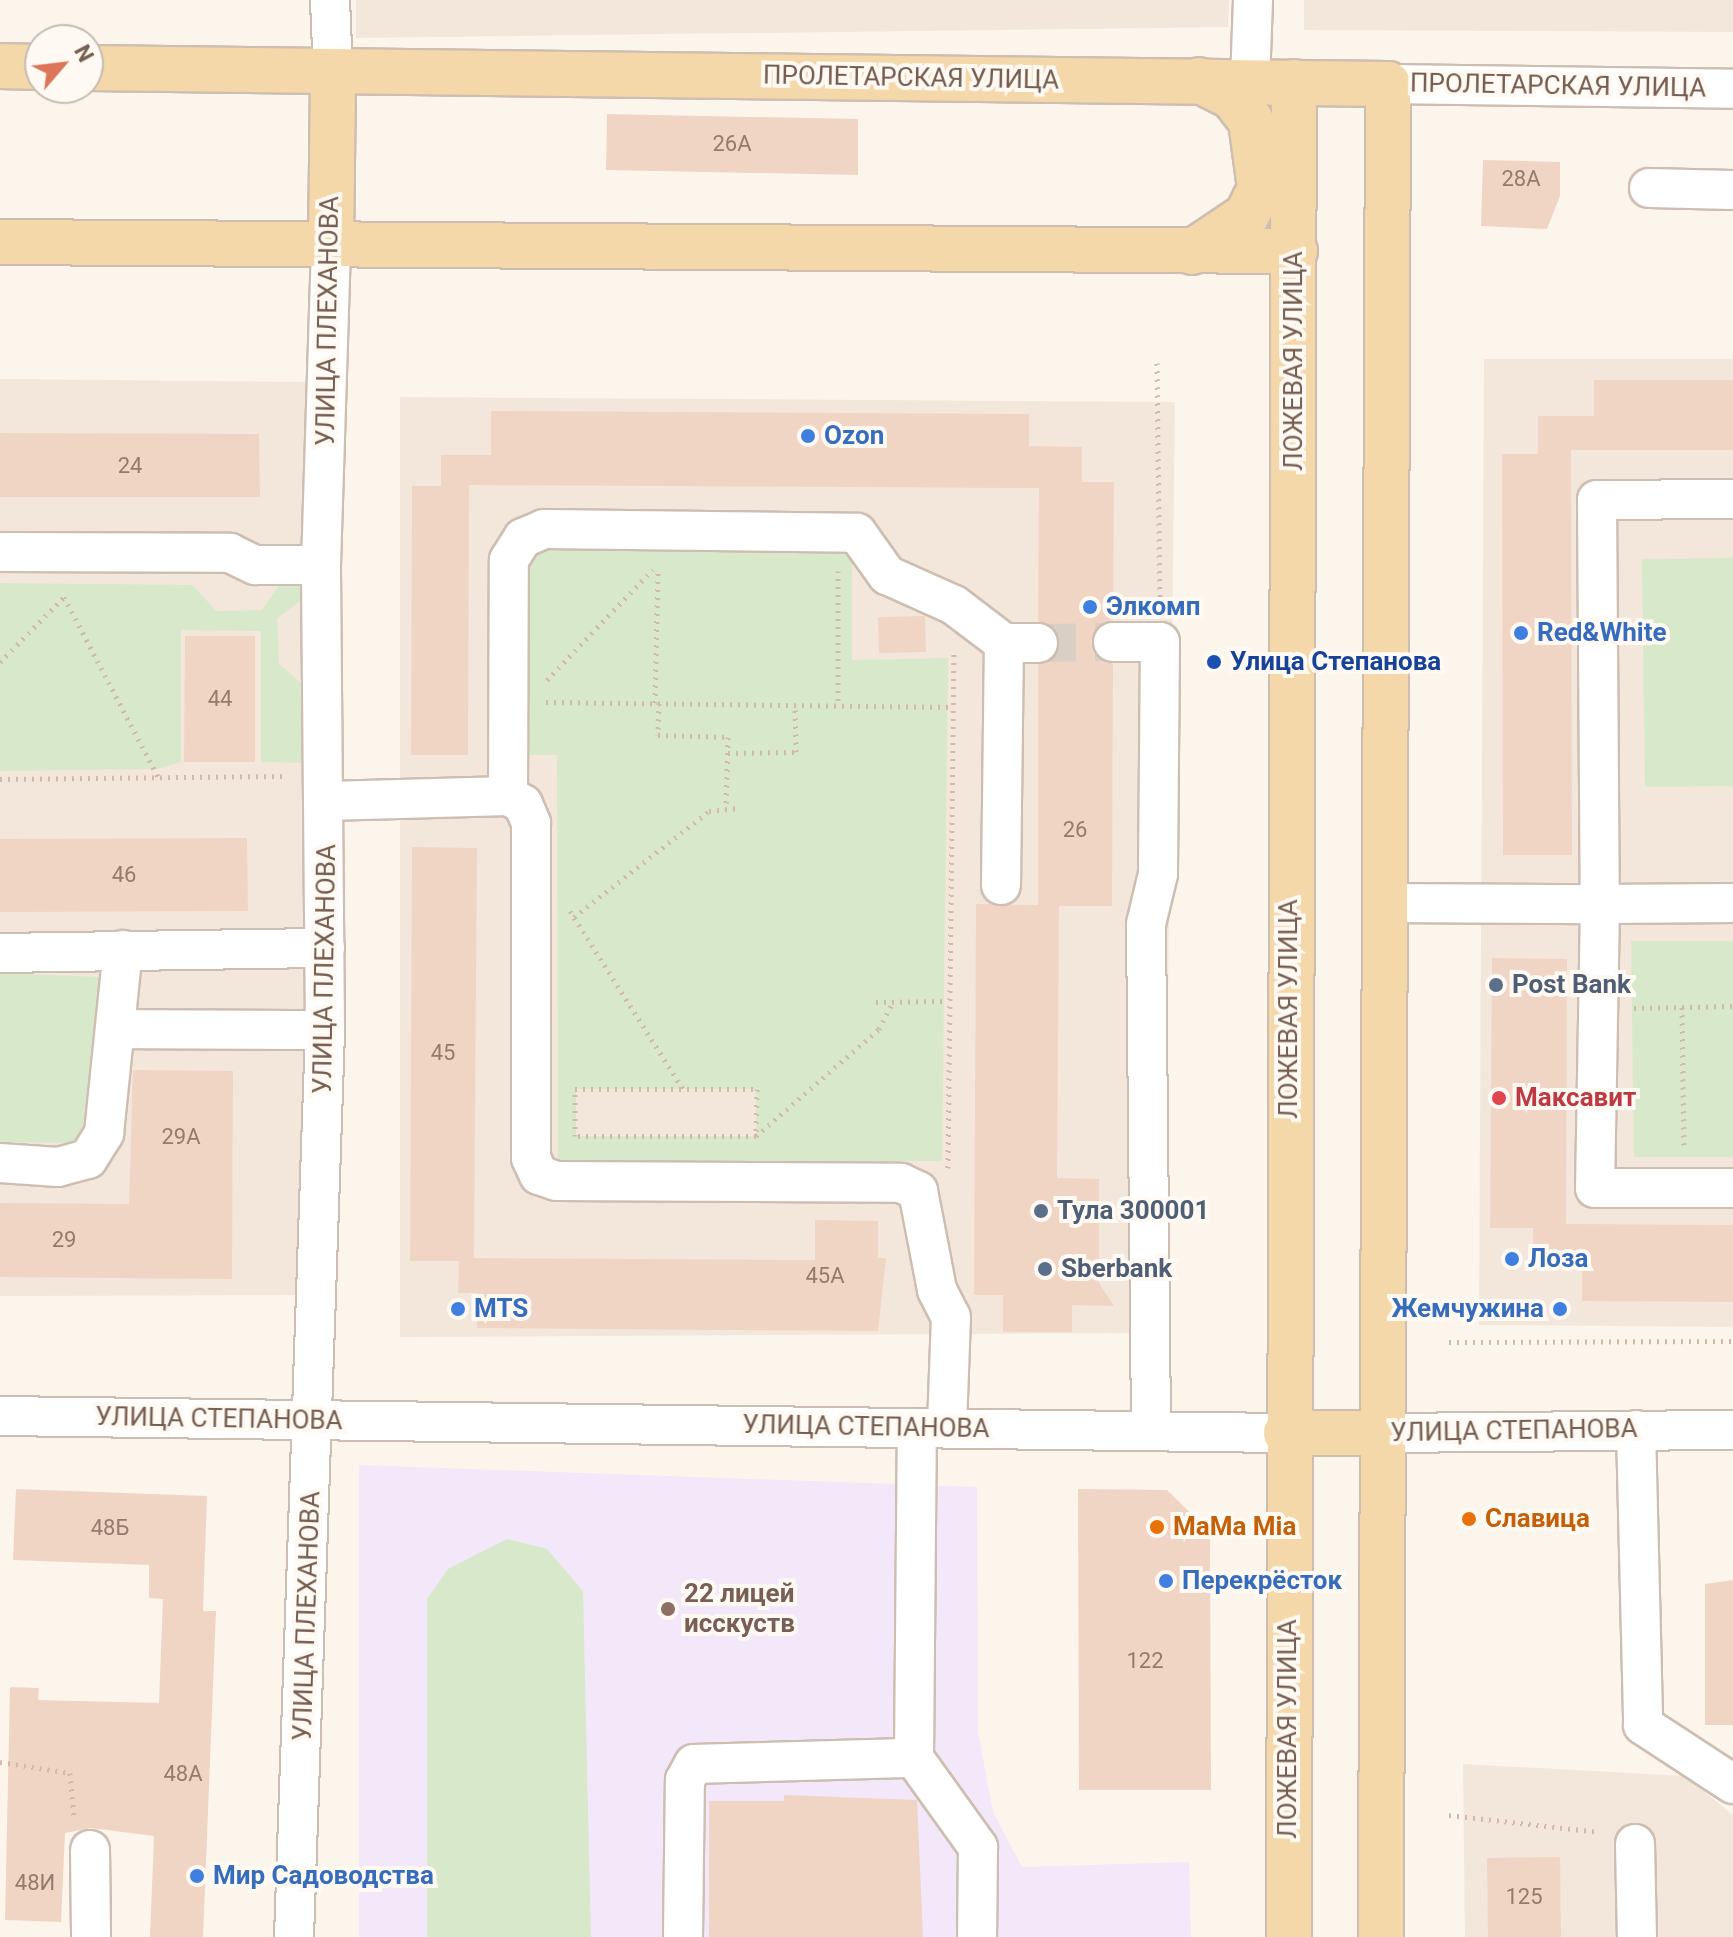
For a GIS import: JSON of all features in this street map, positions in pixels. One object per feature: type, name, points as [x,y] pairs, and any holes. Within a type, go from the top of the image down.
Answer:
[{"type":"main road","points":[[0,66],[24,67]]},
{"type":"main road","name":"ПРОЛЕТАРСКАЯ УЛИЦА","points":[[104,68],[1388,84]]},
{"type":"main road","name":"УЛИЦА ПЛЕХАНОВА","points":[[331,244],[333,73]]},
{"type":"main road","points":[[1192,252],[1247,215],[1260,188],[1261,153],[1251,121],[1232,97],[1199,80]]},
{"type":"main road","name":"ЛОЖЕВАЯ УЛИЦА","points":[[1289,1937],[1286,1433],[1294,82]]},
{"type":"main road","points":[[1381,1937],[1388,84]]},
{"type":"main road","points":[[0,242],[1295,251]]},
{"type":"main road","name":"УЛИЦА СТЕПАНОВА","points":[[1286,1433],[1382,1433]]},
{"type":"street","name":"УЛИЦА ПЛЕХАНОВА","points":[[330,0],[333,73]]},
{"type":"street","points":[[1250,82],[1253,0]]},
{"type":"street","name":"ПРОЛЕТАРСКАЯ УЛИЦА","points":[[1388,84],[1733,89]]},
{"type":"street","points":[[1649,188],[1733,190]]},
{"type":"street","name":"УЛИЦА ПЛЕХАНОВА","points":[[294,1937],[315,1420],[325,1030],[328,788],[321,565],[331,244]]},
{"type":"street","points":[[1733,499],[1597,500],[1600,904],[1595,1188],[1733,1188]]},
{"type":"street","points":[[508,796],[518,701],[509,560],[523,538],[544,529],[857,533],[887,575],[954,605],[1021,643],[1001,885]]},
{"type":"street","points":[[0,552],[230,553],[255,565],[321,565]]},
{"type":"street","points":[[1113,642],[1160,642],[1158,874],[1146,924],[1151,1431]]},
{"type":"street","points":[[328,788],[508,796],[523,804],[531,823],[531,1158],[539,1175],[556,1181],[901,1183],[918,1191],[927,1212],[937,1290],[951,1317],[932,1428],[914,1758],[978,1847],[977,1937]]},
{"type":"street","points":[[1385,903],[1733,903]]},
{"type":"street","points":[[0,953],[325,948]]},
{"type":"street","points":[[0,1163],[58,1167],[88,1159],[104,1133],[120,1029],[123,950]]},
{"type":"street","points":[[120,1029],[325,1030]]},
{"type":"street","name":"УЛИЦА СТЕПАНОВА","points":[[0,1416],[1286,1433]]},
{"type":"street","points":[[1636,1430],[1643,1725],[1733,1784]]},
{"type":"street","name":"УЛИЦА СТЕПАНОВА","points":[[1382,1433],[1733,1430]]},
{"type":"street","points":[[683,1937],[685,1780],[694,1764],[914,1758]]},
{"type":"street","points":[[1635,1844],[1637,1937]]},
{"type":"street","points":[[90,1850],[91,1937]]},
{"type":"path","points":[[1157,363],[1160,642]]},
{"type":"path","points":[[838,533],[838,706]]},
{"type":"path","points":[[518,701],[659,563],[658,735],[728,737],[726,809]]},
{"type":"path","points":[[0,662],[64,597],[158,777]]},
{"type":"path","points":[[927,1212],[948,1182],[954,605]]},
{"type":"path","points":[[518,701],[953,707]]},
{"type":"path","points":[[728,753],[796,752],[795,705]]},
{"type":"path","points":[[0,779],[158,777],[328,788]]},
{"type":"path","points":[[574,917],[709,811],[736,808]]},
{"type":"path","points":[[567,906],[683,1089]]},
{"type":"path","points":[[876,1002],[948,1001]]},
{"type":"path","points":[[756,1136],[757,1089],[575,1089],[575,1136],[756,1136],[879,1029],[893,1002]]},
{"type":"path","points":[[1696,1157],[1684,1157],[1682,1007],[1733,1006]]},
{"type":"path","points":[[1449,1342],[1733,1341]]},
{"type":"path","points":[[0,1762],[70,1773],[75,1843],[90,1850]]},
{"type":"path","points":[[1449,1815],[1593,1830],[1635,1844]]},
{"type":"shaded area","points":[[356,0],[1229,0],[1228,27],[356,38]]},
{"type":"shaded area","points":[[1304,0],[1733,0],[1733,32],[1304,30]]},
{"type":"shaded area","points":[[1484,359],[1733,359],[1733,1327],[1479,1325]]},
{"type":"shaded area","points":[[0,379],[312,382],[308,1295],[0,1296]]},
{"type":"shaded area","points":[[400,397],[1175,402],[1164,1333],[400,1337]]},
{"type":"shaded area","name":"22 лицей исскуств","points":[[359,1465],[977,1487],[978,1732],[993,1812],[1022,1867],[1189,1862],[1191,1937],[359,1937]]},
{"type":"shaded area","points":[[1463,1764],[1685,1776],[1733,1815],[1733,1937],[1465,1937]]},
{"type":"green space","points":[[536,547],[843,547],[852,554],[852,660],[948,658],[942,1161],[558,1161],[557,755],[518,755],[520,561]],"holes":[[[576,1089],[756,1089],[756,1136],[576,1136]]]},
{"type":"green space","points":[[1733,558],[1733,786],[1645,787],[1642,559]]},
{"type":"green space","points":[[0,583],[193,585],[216,611],[262,610],[280,584],[305,583],[305,598],[277,618],[279,664],[309,690],[307,763],[261,762],[261,631],[181,630],[181,762],[158,769],[0,771]]},
{"type":"green space","points":[[1631,941],[1733,941],[1733,1157],[1634,1157]]},
{"type":"green space","points":[[0,973],[101,977],[107,989],[87,1143],[0,1142]]},
{"type":"green space","points":[[507,1539],[547,1549],[583,1591],[591,1937],[427,1937],[427,1599],[448,1569]]},
{"type":"building","points":[[607,114],[858,119],[858,175],[606,170]]},
{"type":"building","points":[[1483,160],[1560,162],[1560,196],[1547,229],[1481,226]]},
{"type":"building","points":[[1594,380],[1733,380],[1733,450],[1571,450],[1572,855],[1503,855],[1502,454],[1538,454],[1538,416],[1594,416]]},
{"type":"building","points":[[491,411],[1029,414],[1029,446],[1082,447],[1082,482],[1114,482],[1113,620],[1101,623],[1091,641],[1094,654],[1113,664],[1112,906],[1059,906],[1057,1178],[1099,1179],[1099,1283],[1114,1306],[1072,1305],[1072,1332],[1003,1332],[1003,1295],[974,1295],[976,904],[1038,905],[1038,665],[1060,644],[1057,631],[1038,621],[1039,488],[469,485],[468,755],[411,755],[412,486],[441,486],[441,455],[491,455]]},
{"type":"building","points":[[0,433],[259,434],[260,497],[0,497]]},
{"type":"building","points":[[925,616],[926,652],[879,653],[878,617]]},
{"type":"building","points":[[185,636],[255,636],[255,762],[184,762]]},
{"type":"building","points":[[247,838],[248,911],[0,912],[0,839]]},
{"type":"building","points":[[412,847],[477,848],[474,1258],[815,1260],[815,1220],[878,1221],[878,1258],[886,1258],[878,1331],[477,1328],[478,1293],[458,1293],[459,1261],[410,1261]]},
{"type":"building","points":[[1492,958],[1567,959],[1566,1224],[1733,1225],[1733,1302],[1582,1301],[1582,1265],[1533,1265],[1533,1228],[1490,1228]]},
{"type":"building","points":[[133,1070],[233,1071],[232,1279],[0,1277],[0,1203],[129,1204]]},
{"type":"building","points":[[16,1489],[207,1496],[203,1611],[216,1611],[203,1937],[150,1937],[154,1836],[91,1828],[65,1833],[61,1922],[5,1920],[10,1687],[39,1688],[38,1700],[159,1703],[163,1599],[149,1598],[149,1565],[13,1560]]},
{"type":"building","points":[[1078,1489],[1167,1490],[1210,1532],[1211,1790],[1079,1790]]},
{"type":"building","points":[[1733,1580],[1733,1725],[1705,1725],[1705,1584]]},
{"type":"building","points":[[784,1795],[917,1800],[923,1937],[709,1937],[709,1801],[784,1801]]},
{"type":"building","points":[[1560,1857],[1561,1937],[1488,1937],[1487,1858]]},
{"type":"tunnel","points":[[1038,643],[1113,642]]},
{"type":"place","name":"Ozon","points":[[808,436]]},
{"type":"place","name":"Элкомп","points":[[1090,607]]},
{"type":"place","name":"Red&White","points":[[1521,633]]},
{"type":"place","name":"Улица Степанова","points":[[1214,662]]},
{"type":"place","name":"Post Bank","points":[[1496,985]]},
{"type":"place","name":"Максавит","points":[[1499,1098]]},
{"type":"place","name":"Тула 300001","points":[[1041,1211]]},
{"type":"place","name":"Лоза","points":[[1512,1259]]},
{"type":"place","name":"Sberbank","points":[[1045,1269]]},
{"type":"place","name":"MTS","points":[[458,1309]]},
{"type":"place","name":"Жемчужина","points":[[1560,1309]]},
{"type":"place","name":"Славица","points":[[1469,1519]]},
{"type":"place","name":"MaMa Mia","points":[[1157,1527]]},
{"type":"place","name":"Перекрёсток","points":[[1166,1581]]},
{"type":"place","name":"22 лицей исскуств","points":[[668,1609]]},
{"type":"place","name":"Мир Садоводства","points":[[197,1876]]}]
